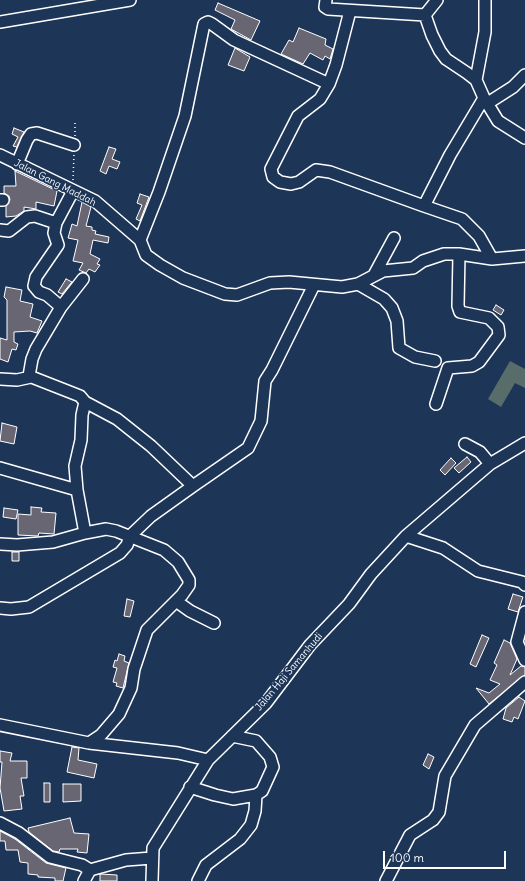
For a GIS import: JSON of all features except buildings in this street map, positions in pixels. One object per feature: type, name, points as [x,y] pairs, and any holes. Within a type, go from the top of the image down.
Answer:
[{"type":"street","points":[[0,22],[61,13],[130,0]]},
{"type":"street","points":[[326,0],[325,7],[328,9],[425,15]]},
{"type":"street","points":[[425,15],[437,0]]},
{"type":"street","points":[[476,80],[485,32],[485,0]]},
{"type":"street","points":[[350,11],[336,65],[329,84],[320,99],[298,116],[271,169],[273,177],[280,182],[291,184],[299,182],[316,170],[330,172],[462,219],[478,236],[492,259]]},
{"type":"street","points":[[425,15],[435,43],[446,59],[476,80],[498,121],[525,138]]},
{"type":"street","points":[[140,240],[186,116],[198,46],[204,24],[208,22],[234,40],[329,84]]},
{"type":"street","points":[[424,206],[450,155],[486,101],[513,87],[525,75]]},
{"type":"street","points":[[17,164],[31,134],[37,133],[74,145]]},
{"type":"street","name":"Jalan Gang Maddah","points":[[0,155],[17,164],[47,176],[72,191],[95,202],[140,240],[146,255],[160,265],[183,278],[225,294],[237,295],[270,283],[289,282],[342,287],[358,284],[383,271],[413,268],[423,261],[444,254],[459,254],[492,259],[525,256]]},
{"type":"street","points":[[61,307],[47,295],[39,292],[34,286],[36,276],[58,245],[54,233],[56,223],[72,191]]},
{"type":"street","points":[[0,230],[9,231],[27,217],[35,216],[56,223]]},
{"type":"street","points":[[374,275],[394,238]]},
{"type":"street","points":[[436,404],[448,368],[472,366],[479,362],[499,335],[498,327],[489,318],[460,312],[458,306],[459,254]]},
{"type":"street","points":[[31,377],[29,376],[36,349],[61,307],[83,279]]},
{"type":"street","points":[[358,284],[384,299],[392,308],[397,321],[399,348],[415,357],[435,361]]},
{"type":"street","points":[[0,608],[11,609],[29,607],[120,553],[127,545],[130,536],[151,516],[248,448],[261,421],[265,381],[314,285]]},
{"type":"street","points":[[0,379],[17,380],[31,377],[80,396],[85,402],[117,419],[151,446],[193,486]]},
{"type":"street","points":[[85,402],[82,415],[81,440],[75,466],[77,490],[85,533]]},
{"type":"street","points":[[465,444],[480,452],[490,464]]},
{"type":"street","name":"Jalan Haji Samanhudi","points":[[152,881],[153,848],[208,760],[266,703],[310,644],[350,604],[371,574],[406,536],[490,464],[523,446]]},
{"type":"street","points":[[0,468],[77,490]]},
{"type":"street","points":[[0,555],[2,544],[17,545],[53,542],[106,529],[130,536],[164,550],[178,562],[189,580],[189,585],[176,601],[147,630],[134,669],[132,688],[119,714],[101,735],[89,743]]},
{"type":"street","points":[[406,536],[443,548],[478,571],[522,582],[525,585]]},
{"type":"street","points":[[176,601],[190,611],[214,623]]},
{"type":"street","points":[[525,612],[517,642],[525,660]]},
{"type":"street","points":[[386,881],[410,835],[433,820],[439,812],[444,776],[475,725],[525,682]]},
{"type":"street","points":[[0,726],[89,743],[178,753],[208,760]]},
{"type":"street","points":[[190,787],[233,799],[256,795],[263,788],[273,767],[270,757],[256,741],[232,736]]},
{"type":"street","points":[[198,881],[206,865],[240,839],[251,826],[255,811],[256,795]]},
{"type":"street","points":[[0,823],[19,833],[50,857],[82,865],[90,870]]},
{"type":"street","points":[[84,881],[90,870],[126,860],[152,858]]},
{"type":"path","points":[[72,191],[75,122]]},
{"type":"green space","points":[[510,361],[525,369],[525,388],[515,383],[501,407],[488,399]]}]
